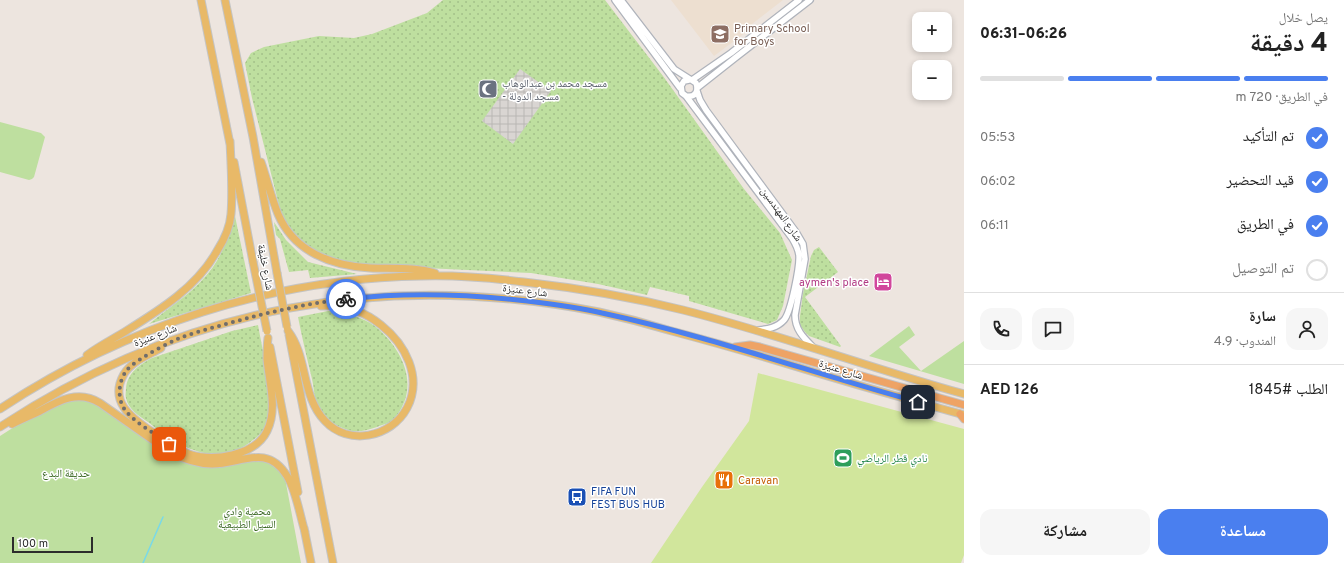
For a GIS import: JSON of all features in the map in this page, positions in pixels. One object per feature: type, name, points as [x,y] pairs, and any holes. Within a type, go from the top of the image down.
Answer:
[{"type":"highway","points":[[735,348],[750,345],[760,347],[964,405]]},
{"type":"main road","name":"شارع خليفة","points":[[201,0],[268,334],[311,563]]},
{"type":"main road","name":"شارع خليفة","points":[[225,0],[253,137],[277,273],[333,563]]},
{"type":"main road","points":[[253,137],[278,215],[290,234],[309,251],[322,259],[344,265],[361,268],[419,270],[446,276]]},
{"type":"main road","points":[[79,363],[98,347],[139,323],[174,299],[190,286],[203,272],[215,255],[225,238],[231,215],[230,141]]},
{"type":"main road","name":"شارع عنيزة","points":[[0,409],[35,387],[79,363],[136,336],[177,320],[270,294],[346,281],[401,276],[446,276],[499,279],[563,286],[684,310],[758,330],[964,394]]},
{"type":"main road","name":"شارع عنيزة","points":[[0,427],[39,402],[89,376],[137,353],[183,336],[248,317],[299,306],[380,296],[435,294],[490,297],[601,312],[735,348],[963,416]]},
{"type":"main road","points":[[288,329],[296,344],[308,387],[318,412],[325,422],[347,435],[370,435],[385,429],[394,423],[405,411],[412,395],[412,373],[408,358],[391,334],[371,318],[355,310],[335,306],[299,306]]},
{"type":"main road","points":[[183,336],[140,360],[127,370],[121,383],[120,391],[122,403],[134,419],[169,444],[188,453],[203,457],[213,457],[232,455],[247,449],[261,440],[267,432],[271,420],[272,408],[267,358],[268,334]]},
{"type":"main road","points":[[0,427],[12,424],[70,397],[78,396],[92,399],[104,406],[171,453],[183,458],[213,464],[254,457],[264,458],[274,463],[284,472],[290,481],[305,532]]},
{"type":"street","points":[[615,0],[680,88],[682,93],[686,96],[692,96],[735,58],[810,0]]},
{"type":"street","points":[[621,0],[674,69],[696,83],[697,90]]},
{"type":"street","points":[[680,88],[682,83],[690,80],[731,53],[799,0]]},
{"type":"street","name":"شارع المهندسين","points":[[697,90],[700,100],[706,110],[796,232],[803,244],[805,259],[794,315],[797,329],[816,349]]},
{"type":"street","name":"شارع المهندسين","points":[[686,96],[792,238],[799,254],[798,268],[791,301],[785,320],[775,326],[758,330]]},
{"type":"shaded area","name":"Primary School for Boys","points":[[671,0],[783,0],[752,24],[753,27],[714,56]]},
{"type":"shaded area","points":[[520,69],[551,91],[513,144],[482,121]]},
{"type":"green space","points":[[443,0],[605,0],[663,76],[744,189],[780,233],[792,260],[783,306],[777,320],[768,324],[689,301],[689,296],[650,287],[647,295],[598,284],[531,273],[361,265],[327,258],[301,242],[282,217],[252,98],[245,63],[251,53],[264,47],[319,36],[354,38],[372,34],[427,13]]},
{"type":"green space","points":[[0,122],[41,133],[45,137],[34,177],[32,179],[29,180],[0,172]]},
{"type":"green space","points":[[235,216],[251,293],[149,324],[192,290],[207,275],[220,255]]},
{"type":"green space","points":[[274,222],[286,240],[308,262],[357,274],[310,278],[308,270],[289,272],[280,239],[276,235]]},
{"type":"green space","points":[[819,247],[838,272],[805,297],[841,346],[840,347],[809,336],[800,325],[803,294],[811,256],[814,250]]},
{"type":"green space","points":[[328,311],[353,316],[371,323],[392,343],[398,353],[403,363],[408,385],[406,396],[400,411],[389,423],[366,430],[351,431],[334,424],[326,418],[320,410],[316,400],[298,317]]},
{"type":"green space","points":[[258,325],[265,360],[269,410],[264,429],[253,440],[239,449],[226,453],[212,454],[199,452],[185,447],[172,440],[138,415],[129,406],[126,396],[129,378],[134,370],[152,358],[232,331]]},
{"type":"green space","points":[[909,326],[915,335],[899,347],[921,371],[964,341],[964,384],[869,356]]},
{"type":"green space","name":"نادي قطر الرياضي","points":[[758,373],[964,429],[964,555],[961,563],[651,563],[749,421]]},
{"type":"green space","points":[[64,400],[89,400],[163,450],[252,458],[276,465],[285,478],[301,563],[0,563],[0,436]]},
{"type":"waterway","points":[[143,563],[163,517]]},
{"type":"way so far","points":[[169,444],[134,419],[124,408],[120,398],[121,383],[124,374],[134,363],[183,336],[219,325],[274,311],[346,299]]},
{"type":"place","name":"Primary School for Boys","points":[[720,34]]},
{"type":"place","name":"مسجد محمد بن عبدالوهاب - مسجد الدولة","points":[[488,89]]},
{"type":"place","name":"aymen's place","points":[[883,282]]},
{"type":"place","name":"نادي قطر الرياضي","points":[[843,458]]},
{"type":"place","name":"Caravan","points":[[724,480]]},
{"type":"place","name":"FIFA FUN FEST BUS HUB","points":[[577,497]]},
{"type":"route","points":[[346,299],[435,294],[490,297],[601,312],[735,348],[918,402]]},
{"type":"park label","name":"حديقة البدع","points":[[66,473]]},
{"type":"park label","name":"محمية وادي السيل الطبيعية","points":[[247,517]]}]
